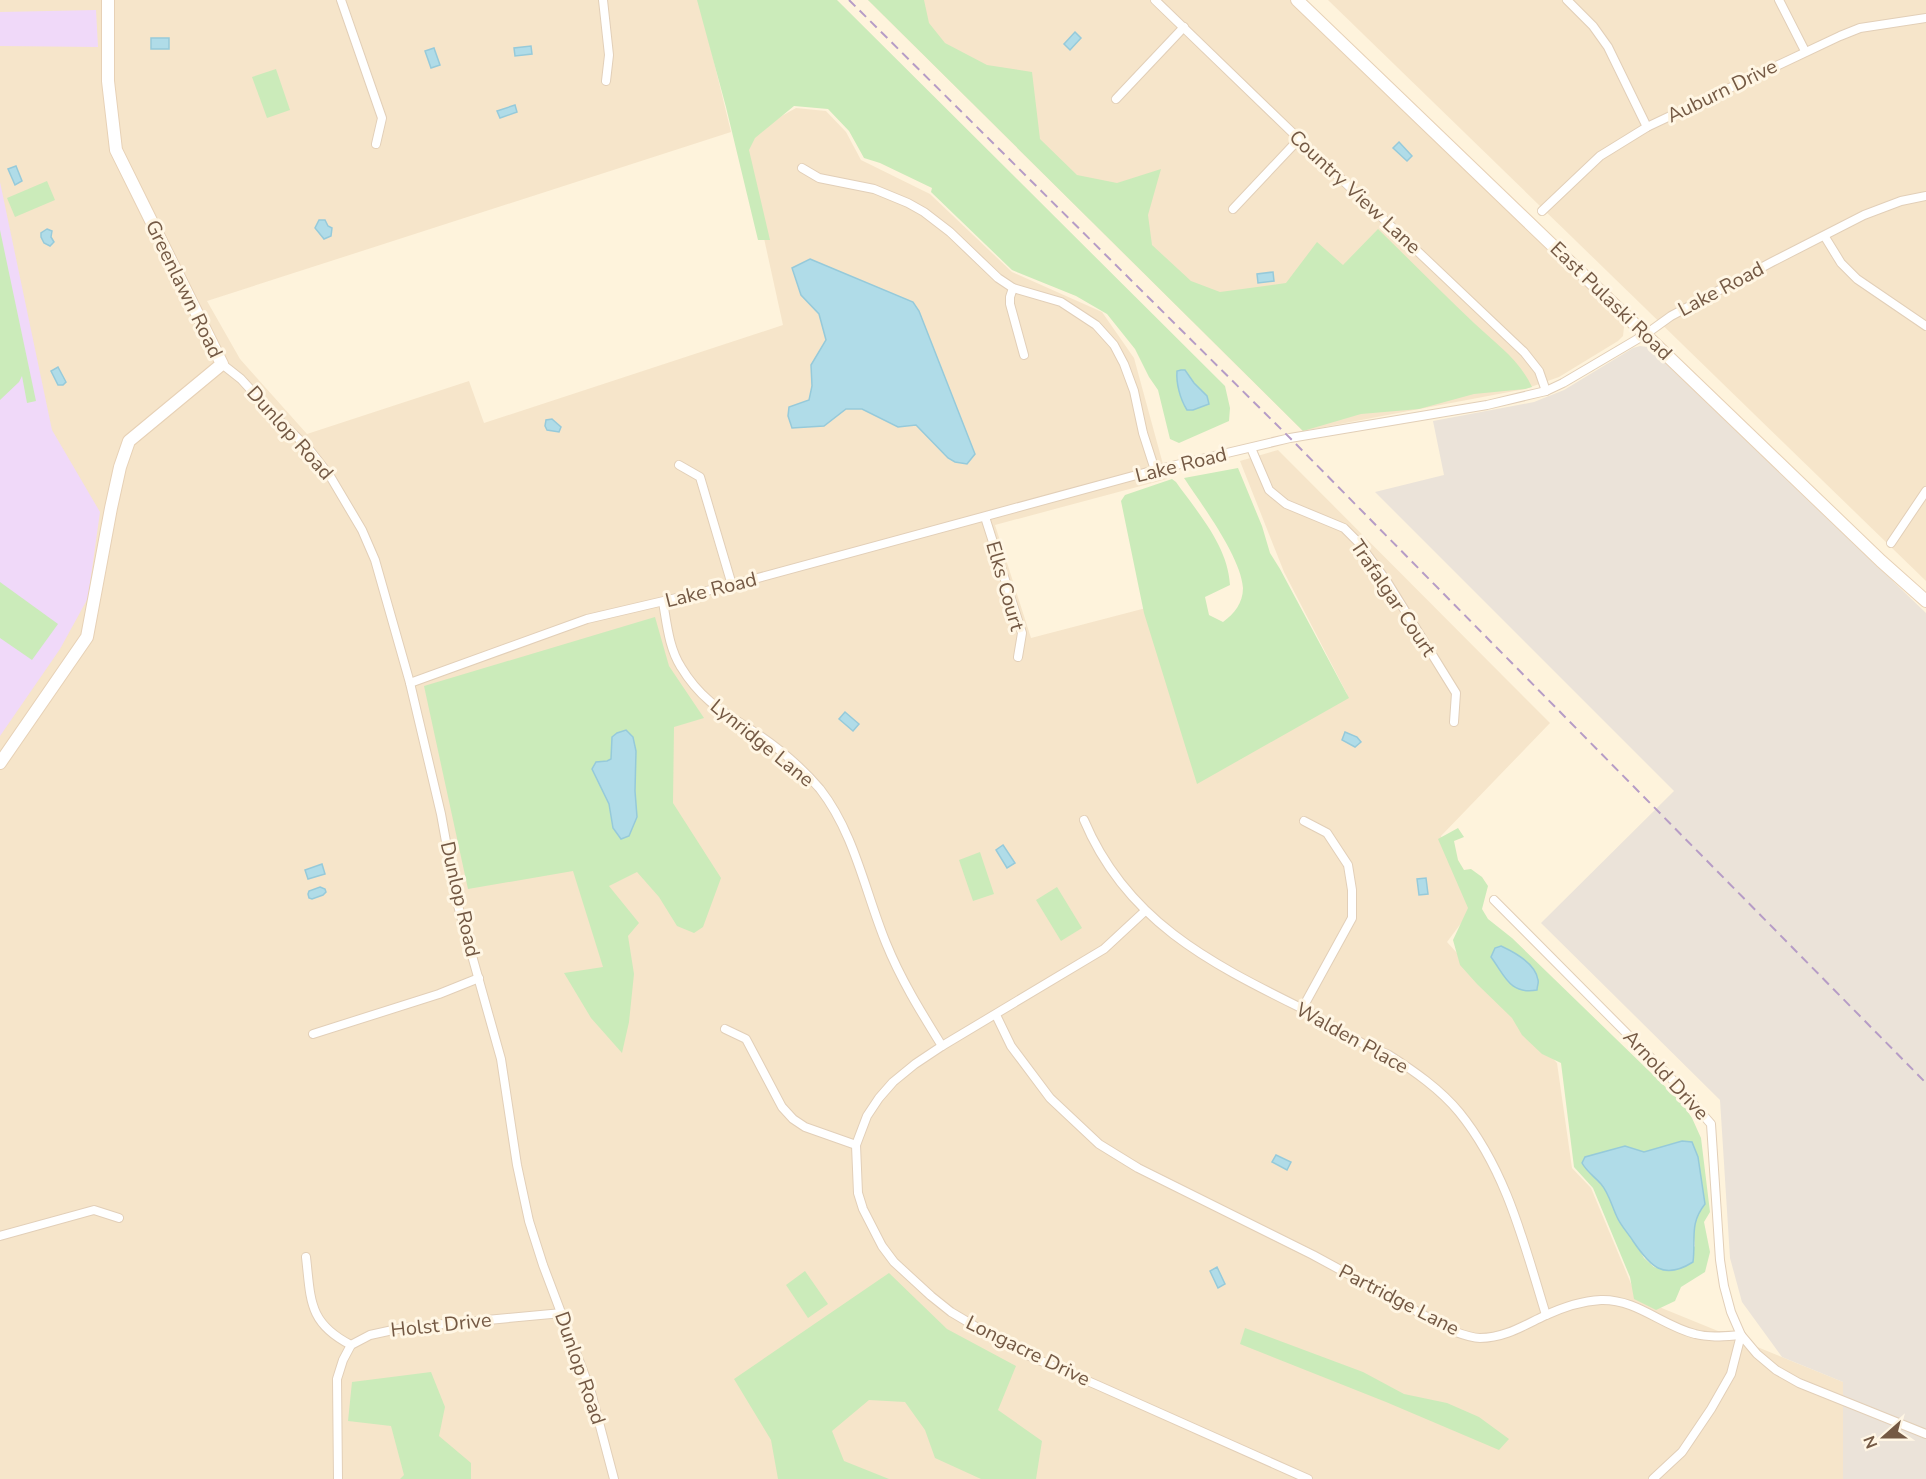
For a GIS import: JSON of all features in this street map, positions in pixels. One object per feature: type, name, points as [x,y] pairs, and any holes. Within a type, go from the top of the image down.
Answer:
[{"type":"main road","name":"Greenlawn Road","points":[[0,763],[87,637],[120,466],[129,441],[222,364],[116,150],[108,81],[108,0]]},
{"type":"main road","name":"East Pulaski Road","points":[[1298,0],[1881,561],[1926,601]]},
{"type":"street","points":[[341,0],[382,118],[376,144]]},
{"type":"street","points":[[603,0],[609,55],[606,81]]},
{"type":"street","name":"Country View Lane","points":[[1155,0],[1299,140],[1524,352],[1539,371],[1546,391]]},
{"type":"street","points":[[1567,0],[1593,26],[1608,47],[1647,127]]},
{"type":"street","points":[[1779,0],[1804,51]]},
{"type":"street","name":"Auburn Drive","points":[[1542,211],[1600,156],[1647,127],[1804,51],[1860,28],[1926,18]]},
{"type":"street","points":[[1116,99],[1184,27]]},
{"type":"street","points":[[1233,209],[1299,140]]},
{"type":"street","points":[[802,168],[819,178],[874,189],[924,212],[950,232],[998,278],[1013,288],[1061,302],[1096,325],[1114,345],[1124,364],[1134,391],[1143,433],[1155,470]]},
{"type":"street","name":"Lake Road","points":[[410,682],[586,619],[732,585],[1155,470],[1298,436],[1487,405],[1546,391],[1646,334],[1671,316],[1864,215],[1901,201],[1926,196]]},
{"type":"street","points":[[1825,237],[1841,263],[1857,279],[1926,326]]},
{"type":"street","points":[[1013,288],[1010,304],[1024,355]]},
{"type":"street","name":"Dunlop Road","points":[[222,364],[241,379],[309,449],[341,493],[362,530],[375,560],[410,682],[441,814],[457,902],[501,1059],[516,1166],[529,1221],[594,1402],[614,1479]]},
{"type":"street","name":"Trafalgar Court","points":[[1251,448],[1269,490],[1286,504],[1344,528],[1386,580],[1456,693],[1454,722]]},
{"type":"street","points":[[679,465],[700,477],[732,585]]},
{"type":"street","points":[[1891,543],[1926,491]]},
{"type":"street","name":"Elks Court","points":[[985,517],[1022,633],[1018,657]]},
{"type":"street","name":"Lynridge Lane","points":[[663,602],[669,640],[681,666],[700,692],[720,711],[761,736],[794,763],[819,788],[834,809],[849,840],[902,981],[942,1047]]},
{"type":"street","name":"Walden Place","points":[[1084,820],[1093,842],[1111,872],[1145,911],[1166,930],[1276,996],[1363,1044],[1387,1054],[1428,1081],[1458,1112],[1484,1149],[1508,1195],[1546,1315]]},
{"type":"street","points":[[1302,1009],[1352,918],[1352,890],[1348,865],[1327,833],[1305,821]]},
{"type":"street","name":"Arnold Drive","points":[[1494,900],[1662,1069],[1712,1124],[1720,1260],[1731,1312],[1741,1335]]},
{"type":"street","name":"Longacre Drive","points":[[1145,911],[1104,950],[942,1047],[915,1064],[893,1082],[867,1116],[856,1145],[858,1193],[871,1227],[894,1262],[951,1312],[1027,1355],[1308,1479]]},
{"type":"street","points":[[313,1034],[439,994],[479,978]]},
{"type":"street","name":"Partridge Lane","points":[[996,1014],[1011,1046],[1050,1098],[1099,1144],[1138,1168],[1313,1255],[1453,1331],[1478,1339],[1501,1335],[1546,1315],[1579,1304],[1602,1300],[1631,1304],[1665,1323],[1695,1335],[1711,1337],[1741,1335]]},
{"type":"street","points":[[725,1029],[746,1039],[782,1107],[793,1119],[806,1127],[856,1145]]},
{"type":"street","points":[[0,1236],[94,1210],[119,1218]]},
{"type":"street","points":[[306,1257],[311,1300],[317,1317],[331,1333],[351,1345],[337,1378],[338,1479]]},
{"type":"street","name":"Holst Drive","points":[[351,1345],[370,1335],[394,1329],[562,1313]]},
{"type":"street","points":[[1741,1335],[1757,1354],[1776,1370],[1799,1383],[1926,1434]]},
{"type":"street","points":[[1653,1479],[1682,1452],[1711,1409],[1731,1374],[1741,1335]]},
{"type":"shaded area","points":[[0,0],[699,0],[731,132],[207,301],[240,359],[307,434],[469,381],[484,423],[783,325],[742,138],[796,108],[826,111],[846,132],[861,160],[930,194],[1012,272],[1102,312],[1134,358],[1167,479],[995,525],[1031,638],[1146,608],[1347,694],[1284,572],[1240,461],[1278,450],[1550,723],[1441,836],[1471,910],[1447,942],[1557,1063],[1572,1168],[1591,1188],[1637,1298],[1843,1382],[1843,1479],[0,1479]]},
{"type":"shaded area","points":[[868,0],[1290,0],[1620,319],[1624,327],[1623,336],[1559,377],[1525,389],[1303,431]]},
{"type":"shaded area","points":[[1328,0],[1926,0],[1926,581]]},
{"type":"shaded area","points":[[96,10],[98,47],[0,46],[0,12]]},
{"type":"shaded area","points":[[0,182],[52,430],[100,512],[88,598],[60,649],[0,736]]},
{"type":"shaded area","points":[[1640,346],[1648,347],[1656,353],[1926,613],[1926,1479],[1843,1479],[1843,1382],[1782,1357],[1742,1302],[1730,1258],[1720,1100],[1541,923],[1674,791],[1375,492],[1444,475],[1433,421],[1534,402],[1564,390]]},
{"type":"green space","points":[[697,0],[837,0],[1225,386],[1230,408],[1229,421],[1179,443],[1170,439],[1158,390],[1135,349],[1107,314],[1076,296],[1012,270],[931,192],[932,188],[880,163],[864,158],[849,131],[828,109],[794,106],[755,138],[749,150],[770,240],[758,240]]},
{"type":"green space","points":[[868,0],[924,0],[929,23],[945,43],[987,65],[1032,72],[1040,139],[1077,175],[1117,183],[1161,169],[1148,215],[1152,245],[1191,281],[1220,292],[1286,283],[1317,242],[1343,265],[1378,229],[1506,352],[1527,377],[1532,387],[1474,394],[1419,409],[1361,414],[1303,431]]},
{"type":"green space","points":[[276,69],[290,110],[267,118],[252,77]]},
{"type":"green space","points":[[47,181],[55,200],[15,217],[7,198]]},
{"type":"green space","points":[[0,230],[36,401],[27,403],[22,376],[19,382],[0,400]]},
{"type":"green space","points":[[1238,468],[1262,526],[1270,553],[1349,698],[1197,784],[1144,613],[1121,501],[1125,495],[1172,479],[1176,482],[1210,530],[1224,557],[1230,585],[1205,597],[1209,615],[1223,622],[1240,603],[1243,588],[1241,575],[1228,547],[1184,478]]},
{"type":"green space","points":[[0,582],[58,624],[32,660],[0,638]]},
{"type":"green space","points":[[655,617],[669,666],[704,718],[674,727],[673,803],[721,878],[703,927],[694,933],[677,926],[659,897],[637,872],[609,886],[639,923],[628,936],[634,974],[629,1022],[622,1053],[591,1018],[564,973],[603,967],[573,871],[468,889],[424,686]],"holes":[[[636,751],[637,817],[613,828],[609,804],[596,762],[607,761]]]},
{"type":"green space","points":[[1458,828],[1464,837],[1454,841],[1458,860],[1464,870],[1471,869],[1482,877],[1488,886],[1482,909],[1488,919],[1512,938],[1681,1102],[1692,1118],[1701,1138],[1710,1212],[1704,1222],[1710,1252],[1705,1272],[1681,1287],[1675,1301],[1656,1310],[1634,1299],[1630,1277],[1593,1188],[1574,1167],[1561,1063],[1542,1054],[1522,1035],[1512,1018],[1460,965],[1453,940],[1468,908],[1438,839]],"holes":[[[1682,1141],[1697,1214],[1693,1229],[1695,1246],[1667,1271],[1654,1267],[1644,1258],[1601,1183],[1611,1151],[1625,1147],[1644,1152]]]},
{"type":"green space","points":[[980,852],[994,894],[973,901],[959,860]]},
{"type":"green space","points":[[1057,887],[1082,928],[1061,941],[1036,900]]},
{"type":"green space","points":[[805,1271],[828,1304],[808,1318],[786,1285]]},
{"type":"green space","points":[[889,1273],[947,1329],[1016,1366],[998,1410],[1042,1441],[1036,1479],[981,1479],[935,1458],[925,1430],[905,1402],[869,1400],[832,1431],[844,1461],[889,1479],[778,1479],[771,1440],[734,1379]]},
{"type":"green space","points":[[1245,1328],[1363,1372],[1404,1394],[1447,1403],[1479,1417],[1509,1439],[1499,1450],[1240,1344]]},
{"type":"green space","points":[[431,1372],[445,1407],[439,1436],[471,1463],[471,1479],[400,1479],[404,1475],[391,1426],[348,1421],[352,1382]]},
{"type":"water","points":[[1075,32],[1081,38],[1070,50],[1064,44]]},
{"type":"water","points":[[151,38],[169,38],[169,49],[151,49]]},
{"type":"water","points":[[531,46],[532,54],[515,56],[514,48]]},
{"type":"water","points":[[434,48],[440,65],[431,68],[425,51]]},
{"type":"water","points":[[515,105],[517,112],[500,118],[497,111]]},
{"type":"water","points":[[1399,142],[1412,156],[1407,161],[1393,148]]},
{"type":"water","points":[[16,166],[22,181],[15,185],[8,169]]},
{"type":"water","points":[[319,220],[325,220],[332,228],[331,236],[324,239],[315,228]]},
{"type":"water","points":[[47,229],[52,231],[51,237],[54,242],[50,246],[44,243],[41,237],[41,233]]},
{"type":"water","points":[[810,259],[913,302],[919,311],[975,454],[967,464],[948,458],[916,425],[898,427],[862,409],[846,409],[824,426],[792,428],[788,416],[789,407],[809,400],[812,386],[811,365],[826,340],[819,314],[801,295],[792,268]]},
{"type":"water","points":[[1273,272],[1274,281],[1258,283],[1257,274]]},
{"type":"water","points":[[58,367],[66,382],[63,385],[58,385],[51,371]]},
{"type":"water","points":[[1185,370],[1207,396],[1209,404],[1187,410],[1178,386],[1177,371]]},
{"type":"water","points":[[552,419],[561,427],[559,432],[547,430],[546,420]]},
{"type":"water","points":[[845,712],[859,724],[853,731],[839,719]]},
{"type":"water","points":[[626,730],[633,737],[636,751],[637,817],[629,836],[621,839],[613,828],[609,804],[592,769],[596,762],[611,759],[612,737]]},
{"type":"water","points":[[1345,732],[1357,737],[1361,742],[1355,747],[1342,740]]},
{"type":"water","points":[[1003,845],[1015,863],[1007,868],[996,850]]},
{"type":"water","points":[[322,864],[325,874],[308,879],[305,870]]},
{"type":"water","points":[[1426,878],[1428,894],[1419,895],[1417,879]]},
{"type":"water","points":[[320,887],[326,892],[312,899],[309,898],[309,891]]},
{"type":"water","points":[[1501,946],[1529,964],[1536,974],[1537,990],[1520,990],[1509,982],[1491,957],[1495,948]]},
{"type":"water","points":[[1682,1141],[1692,1142],[1698,1157],[1705,1204],[1695,1225],[1693,1262],[1683,1268],[1665,1270],[1658,1268],[1645,1258],[1619,1220],[1604,1188],[1582,1163],[1585,1157],[1625,1146],[1644,1152]]},
{"type":"water","points":[[1276,1155],[1291,1162],[1287,1170],[1272,1162]]},
{"type":"water","points":[[1217,1267],[1225,1284],[1218,1288],[1210,1271]]},
{"type":"railway","points":[[849,0],[1290,438],[1926,1083]]}]
